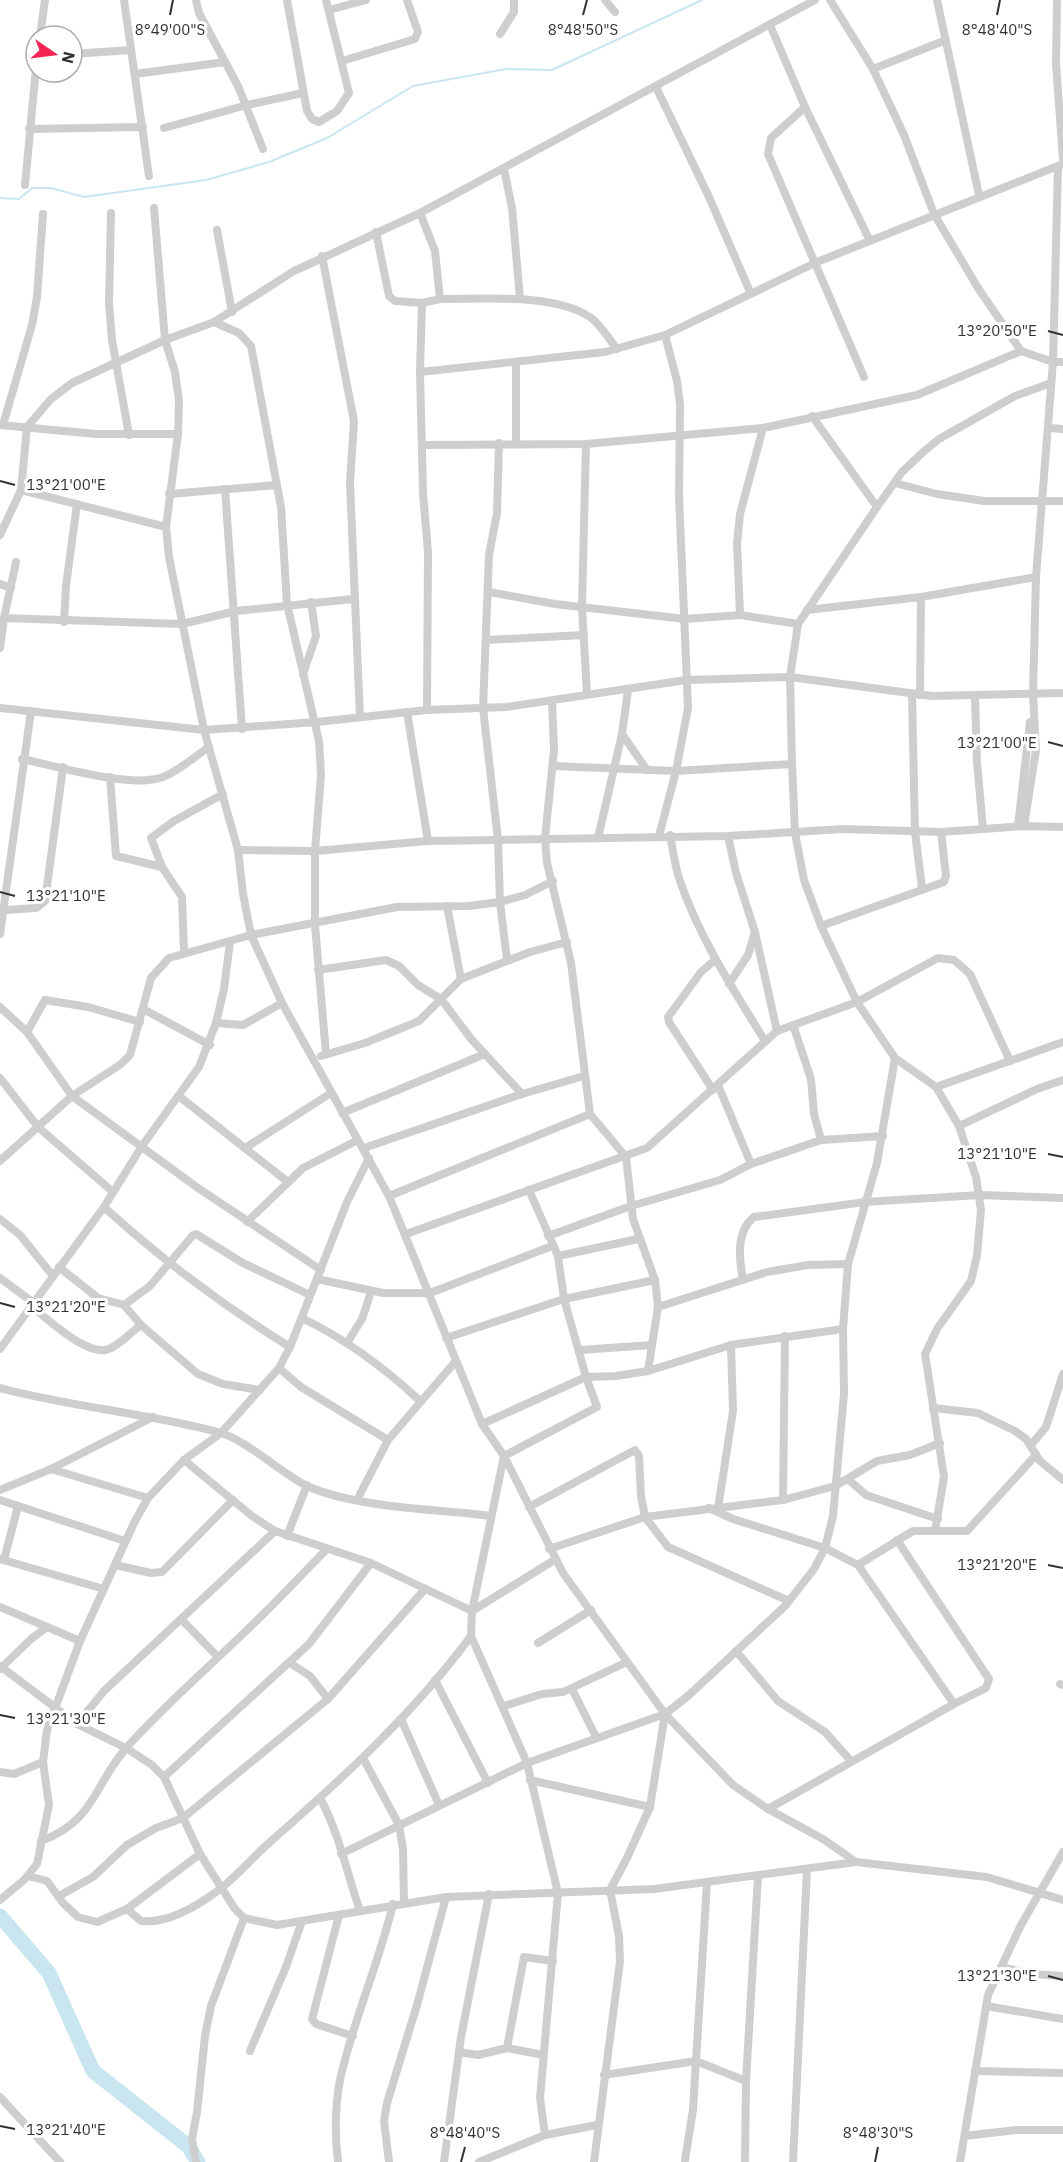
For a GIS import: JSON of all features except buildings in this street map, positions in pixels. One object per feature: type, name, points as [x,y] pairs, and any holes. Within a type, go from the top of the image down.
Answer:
[{"type":"street","points":[[42,24],[45,0]]},
{"type":"street","points":[[124,0],[149,176]]},
{"type":"street","points":[[196,0],[199,13],[247,105],[263,149]]},
{"type":"street","points":[[287,0],[307,111],[319,122],[325,121],[338,111],[349,93],[326,0]]},
{"type":"street","points":[[329,10],[366,0]]},
{"type":"street","points":[[342,62],[415,39],[418,32],[407,0]]},
{"type":"street","points":[[500,34],[514,12],[514,0]]},
{"type":"street","points":[[605,0],[615,12]]},
{"type":"street","points":[[0,535],[21,490],[27,427],[51,399],[72,383],[118,364],[165,340],[214,322],[269,286],[322,256],[420,213],[815,0]]},
{"type":"street","points":[[830,0],[873,69],[904,135],[934,214],[978,288],[1021,351],[1058,362]]},
{"type":"street","points":[[937,0],[979,195]]},
{"type":"street","points":[[1021,826],[1036,750],[1033,694],[1036,577],[1052,383],[1058,362],[1061,163],[1056,64],[1057,0]]},
{"type":"street","points":[[770,25],[805,106],[870,240]]},
{"type":"street","points":[[873,69],[946,39]]},
{"type":"street","points":[[84,53],[131,50]]},
{"type":"street","points":[[135,74],[225,62]]},
{"type":"street","points":[[25,184],[34,84]]},
{"type":"street","points":[[656,87],[709,196],[751,294]]},
{"type":"street","points":[[164,128],[247,105],[303,93]]},
{"type":"street","points":[[805,106],[771,138],[768,154],[817,262],[864,377]]},
{"type":"street","points":[[29,129],[143,127]]},
{"type":"street","points":[[420,372],[618,349],[665,335],[817,262],[1061,163]]},
{"type":"street","points":[[504,169],[512,208],[520,298]]},
{"type":"street","points":[[154,208],[165,340],[177,387],[178,434],[166,527],[182,624],[204,730],[238,850],[251,935],[282,1003],[389,1196],[482,1424],[504,1456],[549,1549],[665,1714],[733,1785],[768,1809],[823,1839],[856,1862]]},
{"type":"street","points":[[111,213],[109,303],[112,340],[129,435]]},
{"type":"street","points":[[420,213],[435,251],[440,299]]},
{"type":"street","points":[[42,214],[37,297],[32,325],[1,425],[129,435],[178,434]]},
{"type":"street","points":[[217,230],[232,312]]},
{"type":"street","points":[[376,232],[389,296],[396,301],[422,303],[440,299],[520,298],[555,305],[589,316],[618,349]]},
{"type":"street","points":[[322,256],[354,421],[350,483],[353,599],[360,717]]},
{"type":"street","points":[[422,303],[420,372],[424,445],[423,493],[429,552],[427,710]]},
{"type":"street","points":[[214,322],[239,333],[251,346],[277,485],[287,604],[303,675],[317,722],[321,775],[315,851],[315,925],[326,1054]]},
{"type":"street","points":[[659,836],[686,727],[685,619],[679,496],[677,381],[665,335]]},
{"type":"street","points":[[424,445],[586,444],[763,428],[917,395],[1021,351]]},
{"type":"street","points":[[516,362],[516,443]]},
{"type":"street","points":[[935,1531],[944,1477],[925,1354],[937,1329],[971,1281],[981,1226],[980,1195],[959,1126],[936,1086],[895,1058],[857,1002],[821,926],[804,880],[795,833],[790,677],[798,624],[877,507],[921,453],[939,439],[1015,396],[1052,383]]},
{"type":"street","points":[[812,416],[877,507]]},
{"type":"street","points":[[740,615],[736,544],[740,514],[763,428]]},
{"type":"street","points":[[1050,428],[1063,429]]},
{"type":"street","points":[[499,443],[497,513],[489,555],[483,708],[498,840],[500,902],[507,960]]},
{"type":"street","points":[[586,444],[582,607],[587,694]]},
{"type":"street","points":[[895,483],[937,494],[984,501],[1063,501]]},
{"type":"street","points":[[169,494],[277,485]]},
{"type":"street","points":[[225,489],[236,611],[242,729]]},
{"type":"street","points":[[21,490],[166,527]]},
{"type":"street","points":[[64,622],[66,586],[77,504]]},
{"type":"street","points":[[0,648],[16,562]]},
{"type":"street","points":[[807,610],[921,597],[1036,577]]},
{"type":"street","points":[[0,584],[11,588]]},
{"type":"street","points":[[489,592],[582,607],[685,619],[740,615],[798,624]]},
{"type":"street","points":[[921,597],[916,694],[915,832],[922,888]]},
{"type":"street","points":[[4,618],[64,622],[182,624],[236,611],[353,599]]},
{"type":"street","points":[[303,675],[316,636],[311,602]]},
{"type":"street","points":[[487,640],[584,635]]},
{"type":"street","points":[[0,708],[204,730],[242,729],[427,710],[483,708],[552,701],[686,680],[790,677],[916,694],[975,697],[1063,693]]},
{"type":"street","points":[[598,838],[622,734],[628,690]]},
{"type":"street","points":[[975,697],[977,762],[983,829]]},
{"type":"street","points":[[552,701],[553,766],[545,838],[547,863],[554,881],[567,942],[590,1114],[626,1157],[631,1206],[638,1239],[655,1280],[658,1307],[648,1371]]},
{"type":"street","points":[[0,934],[5,910],[22,759],[31,711]]},
{"type":"street","points":[[408,712],[428,841]]},
{"type":"street","points":[[622,734],[647,770]]},
{"type":"street","points":[[22,759],[111,777],[144,780],[162,777],[209,747]]},
{"type":"street","points":[[553,766],[676,771],[792,764]]},
{"type":"street","points":[[5,910],[36,908],[45,901],[63,767]]},
{"type":"street","points":[[111,777],[116,856],[162,867]]},
{"type":"street","points":[[184,953],[182,897],[162,867],[151,842],[153,835],[223,794]]},
{"type":"street","points":[[238,850],[315,851],[428,841],[670,835],[728,836],[843,829],[941,832],[1021,826],[1063,827]]},
{"type":"street","points":[[821,926],[944,882],[946,879],[941,832]]},
{"type":"street","points":[[670,835],[679,879],[715,960],[765,1041]]},
{"type":"street","points":[[728,836],[736,873],[756,932],[777,1031]]},
{"type":"street","points":[[0,1161],[72,1096],[121,1064],[130,1055],[151,978],[159,966],[169,958],[251,935],[315,925],[397,907],[500,902],[525,895],[554,881]]},
{"type":"street","points":[[447,906],[461,979]]},
{"type":"street","points":[[729,984],[748,955],[756,932]]},
{"type":"street","points":[[2,1344],[104,1207],[142,1146],[199,1067],[210,1045],[216,1023],[226,980],[230,942]]},
{"type":"street","points":[[313,1059],[413,1024],[461,979],[507,960],[567,942]]},
{"type":"street","points":[[406,1234],[647,1148],[777,1031],[857,1002],[938,958],[954,960],[966,969],[976,982],[1010,1061]]},
{"type":"street","points":[[318,970],[387,960],[399,966],[418,985],[441,999],[485,1054],[522,1094]]},
{"type":"street","points":[[715,960],[701,972],[668,1017],[669,1022],[715,1087],[751,1164]]},
{"type":"street","points":[[27,1032],[47,1000],[58,1004],[88,1007],[140,1022]]},
{"type":"street","points":[[216,1023],[243,1025],[282,1003]]},
{"type":"street","points":[[0,1007],[27,1032],[72,1096],[247,1222],[321,1270]]},
{"type":"street","points":[[143,1010],[210,1045]]},
{"type":"street","points":[[793,1025],[811,1079],[814,1114],[821,1140]]},
{"type":"street","points":[[936,1086],[1063,1042]]},
{"type":"street","points":[[342,1113],[485,1054]]},
{"type":"street","points":[[341,1854],[527,1763],[665,1714],[789,1601],[814,1569],[825,1548],[833,1516],[844,1394],[843,1329],[848,1264],[883,1136],[895,1058]]},
{"type":"street","points":[[364,1148],[522,1094],[584,1076]]},
{"type":"street","points":[[0,1078],[38,1127],[113,1192]]},
{"type":"street","points":[[959,1126],[1037,1089],[1063,1080]]},
{"type":"street","points":[[245,1148],[331,1093]]},
{"type":"street","points":[[180,1096],[288,1182]]},
{"type":"street","points":[[389,1196],[590,1114]]},
{"type":"street","points":[[548,1236],[631,1206],[720,1180],[751,1164],[821,1140],[883,1136]]},
{"type":"street","points":[[247,1222],[303,1168],[358,1140]]},
{"type":"street","points":[[0,1900],[28,1876],[37,1864],[49,1805],[43,1762],[47,1730],[80,1641],[125,1541],[148,1498],[184,1460],[221,1433],[279,1368],[302,1318],[347,1202],[369,1158]]},
{"type":"street","points":[[529,1190],[558,1256],[564,1299],[597,1407],[504,1456],[472,1611],[471,1636],[527,1763],[558,1893],[540,2098],[544,2135]]},
{"type":"street","points":[[743,1279],[738,1252],[748,1223],[754,1217],[865,1202],[980,1195],[1063,1198]]},
{"type":"street","points":[[104,1207],[220,1302],[290,1347]]},
{"type":"street","points":[[0,1219],[20,1235],[53,1276]]},
{"type":"street","points":[[124,1305],[150,1286],[196,1234],[243,1263],[310,1295]]},
{"type":"street","points":[[558,1256],[638,1239]]},
{"type":"street","points":[[317,1279],[394,1295],[430,1293],[552,1246]]},
{"type":"street","points":[[658,1307],[743,1279],[808,1265],[848,1264]]},
{"type":"street","points":[[59,1267],[98,1298],[124,1305],[141,1325],[198,1374],[223,1384],[260,1390]]},
{"type":"street","points":[[0,1278],[82,1345],[93,1350],[104,1351],[113,1348],[141,1325]]},
{"type":"street","points":[[446,1338],[564,1299],[655,1280]]},
{"type":"street","points":[[347,1343],[362,1319],[371,1292]]},
{"type":"street","points":[[302,1318],[347,1343],[388,1371],[420,1401]]},
{"type":"street","points":[[482,1424],[586,1377],[616,1377],[648,1371],[731,1346],[784,1336],[843,1329]]},
{"type":"street","points":[[783,1500],[784,1336]]},
{"type":"street","points":[[580,1350],[652,1345]]},
{"type":"street","points":[[714,1508],[733,1411],[731,1346]]},
{"type":"street","points":[[357,1500],[388,1440],[456,1362]]},
{"type":"street","points":[[279,1368],[301,1387],[388,1440]]},
{"type":"street","points":[[1031,1445],[1046,1427],[1063,1374]]},
{"type":"street","points":[[0,1388],[46,1400],[153,1417],[221,1433],[307,1485],[357,1500],[491,1516]]},
{"type":"street","points":[[933,1408],[978,1413],[1015,1431],[1063,1480]]},
{"type":"street","points":[[0,1490],[51,1469],[153,1417]]},
{"type":"street","points":[[549,1549],[645,1517],[783,1500],[835,1486],[849,1480],[878,1461],[910,1455],[940,1443]]},
{"type":"street","points":[[530,1507],[632,1450],[639,1456],[641,1496],[645,1517],[660,1538],[676,1552],[789,1601]]},
{"type":"street","points":[[858,1564],[913,1531],[957,1533],[967,1531],[1036,1455]]},
{"type":"street","points":[[184,1460],[274,1532],[371,1563],[472,1611]]},
{"type":"street","points":[[51,1469],[148,1498]]},
{"type":"street","points":[[849,1480],[866,1495],[938,1519]]},
{"type":"street","points":[[287,1536],[307,1485]]},
{"type":"street","points":[[0,1500],[125,1541]]},
{"type":"street","points":[[115,1565],[151,1574],[162,1572],[232,1500]]},
{"type":"street","points":[[18,1506],[2,1560],[104,1589]]},
{"type":"street","points":[[714,1508],[733,1520],[825,1548],[858,1564],[954,1704]]},
{"type":"street","points":[[77,1724],[104,1691],[274,1532]]},
{"type":"street","points":[[768,1809],[986,1688],[989,1679],[897,1540]]},
{"type":"street","points":[[41,1841],[61,1834],[72,1826],[94,1800],[126,1748],[250,1628],[326,1550]]},
{"type":"street","points":[[472,1611],[556,1559]]},
{"type":"street","points":[[164,1777],[309,1644],[371,1563]]},
{"type":"street","points":[[59,1896],[93,1877],[127,1845],[156,1828],[183,1818],[328,1699],[425,1589]]},
{"type":"street","points":[[0,1606],[80,1641]]},
{"type":"street","points":[[538,1643],[591,1610]]},
{"type":"street","points":[[182,1620],[218,1657]]},
{"type":"street","points":[[47,1627],[1,1667],[77,1724],[126,1748],[152,1765],[164,1777],[200,1854],[220,1889],[244,1918],[277,1925],[446,1897],[654,1889],[856,1862],[987,1877],[1063,1900]]},
{"type":"street","points":[[127,1909],[141,1921],[164,1918],[184,1911],[220,1889],[363,1758],[401,1719],[471,1636]]},
{"type":"street","points":[[736,1651],[778,1701],[825,1732],[851,1761]]},
{"type":"street","points":[[504,1707],[542,1694],[572,1689],[627,1662]]},
{"type":"street","points":[[290,1663],[310,1676],[328,1699]]},
{"type":"street","points":[[435,1680],[488,1784]]},
{"type":"street","points":[[572,1689],[596,1737]]},
{"type":"street","points":[[594,2162],[620,1961],[619,1936],[610,1890],[650,1807],[665,1714]]},
{"type":"street","points":[[401,1719],[439,1805]]},
{"type":"street","points":[[363,1758],[399,1825],[403,1849],[404,1903]]},
{"type":"street","points":[[0,1772],[14,1774],[43,1762]]},
{"type":"street","points":[[530,1780],[650,1807]]},
{"type":"street","points":[[320,1798],[335,1826],[341,1854],[360,1911]]},
{"type":"street","points":[[960,2162],[986,2006],[1001,1967],[1038,1893],[1063,1852]]},
{"type":"street","points":[[28,1876],[47,1881],[63,1903],[78,1917],[98,1922],[127,1909],[200,1854]]},
{"type":"street","points":[[793,2162],[807,1869]]},
{"type":"street","points":[[745,2162],[746,2081],[758,1876]]},
{"type":"street","points":[[685,2160],[696,2061],[707,1882]]},
{"type":"street","points":[[444,2162],[459,2052],[489,1894]]},
{"type":"street","points":[[389,2162],[384,2121],[387,2103],[417,2006],[446,1897]]},
{"type":"street","points":[[338,2162],[337,2115],[340,2082],[378,1964],[393,1904]]},
{"type":"street","points":[[339,1915],[312,2019],[316,2024],[353,2036]]},
{"type":"street","points":[[196,2162],[192,2139],[205,2036],[211,2006],[244,1918]]},
{"type":"street","points":[[250,2051],[286,1966],[302,1921]]},
{"type":"street","points":[[507,2048],[524,1957],[553,1961]]},
{"type":"street","points":[[1001,1967],[1046,1976],[1063,1976]]},
{"type":"street","points":[[986,2006],[1063,2019]]},
{"type":"street","points":[[459,2052],[478,2055],[507,2048],[543,2055]]},
{"type":"street","points":[[604,2075],[696,2061],[746,2081]]},
{"type":"street","points":[[975,2072],[1063,2073]]},
{"type":"street","points":[[0,2097],[60,2162]]},
{"type":"street","points":[[479,2162],[544,2135],[597,2125]]},
{"type":"street","points":[[965,2136],[1016,2130],[1063,2130]]},
{"type":"waterway","points":[[0,198],[19,199],[32,188],[51,188],[84,197],[206,180],[269,162],[327,138],[413,86],[506,69],[552,70],[702,0]]},
{"type":"waterway","points":[[0,1916],[49,1973],[93,2071],[188,2146],[198,2162]]}]
